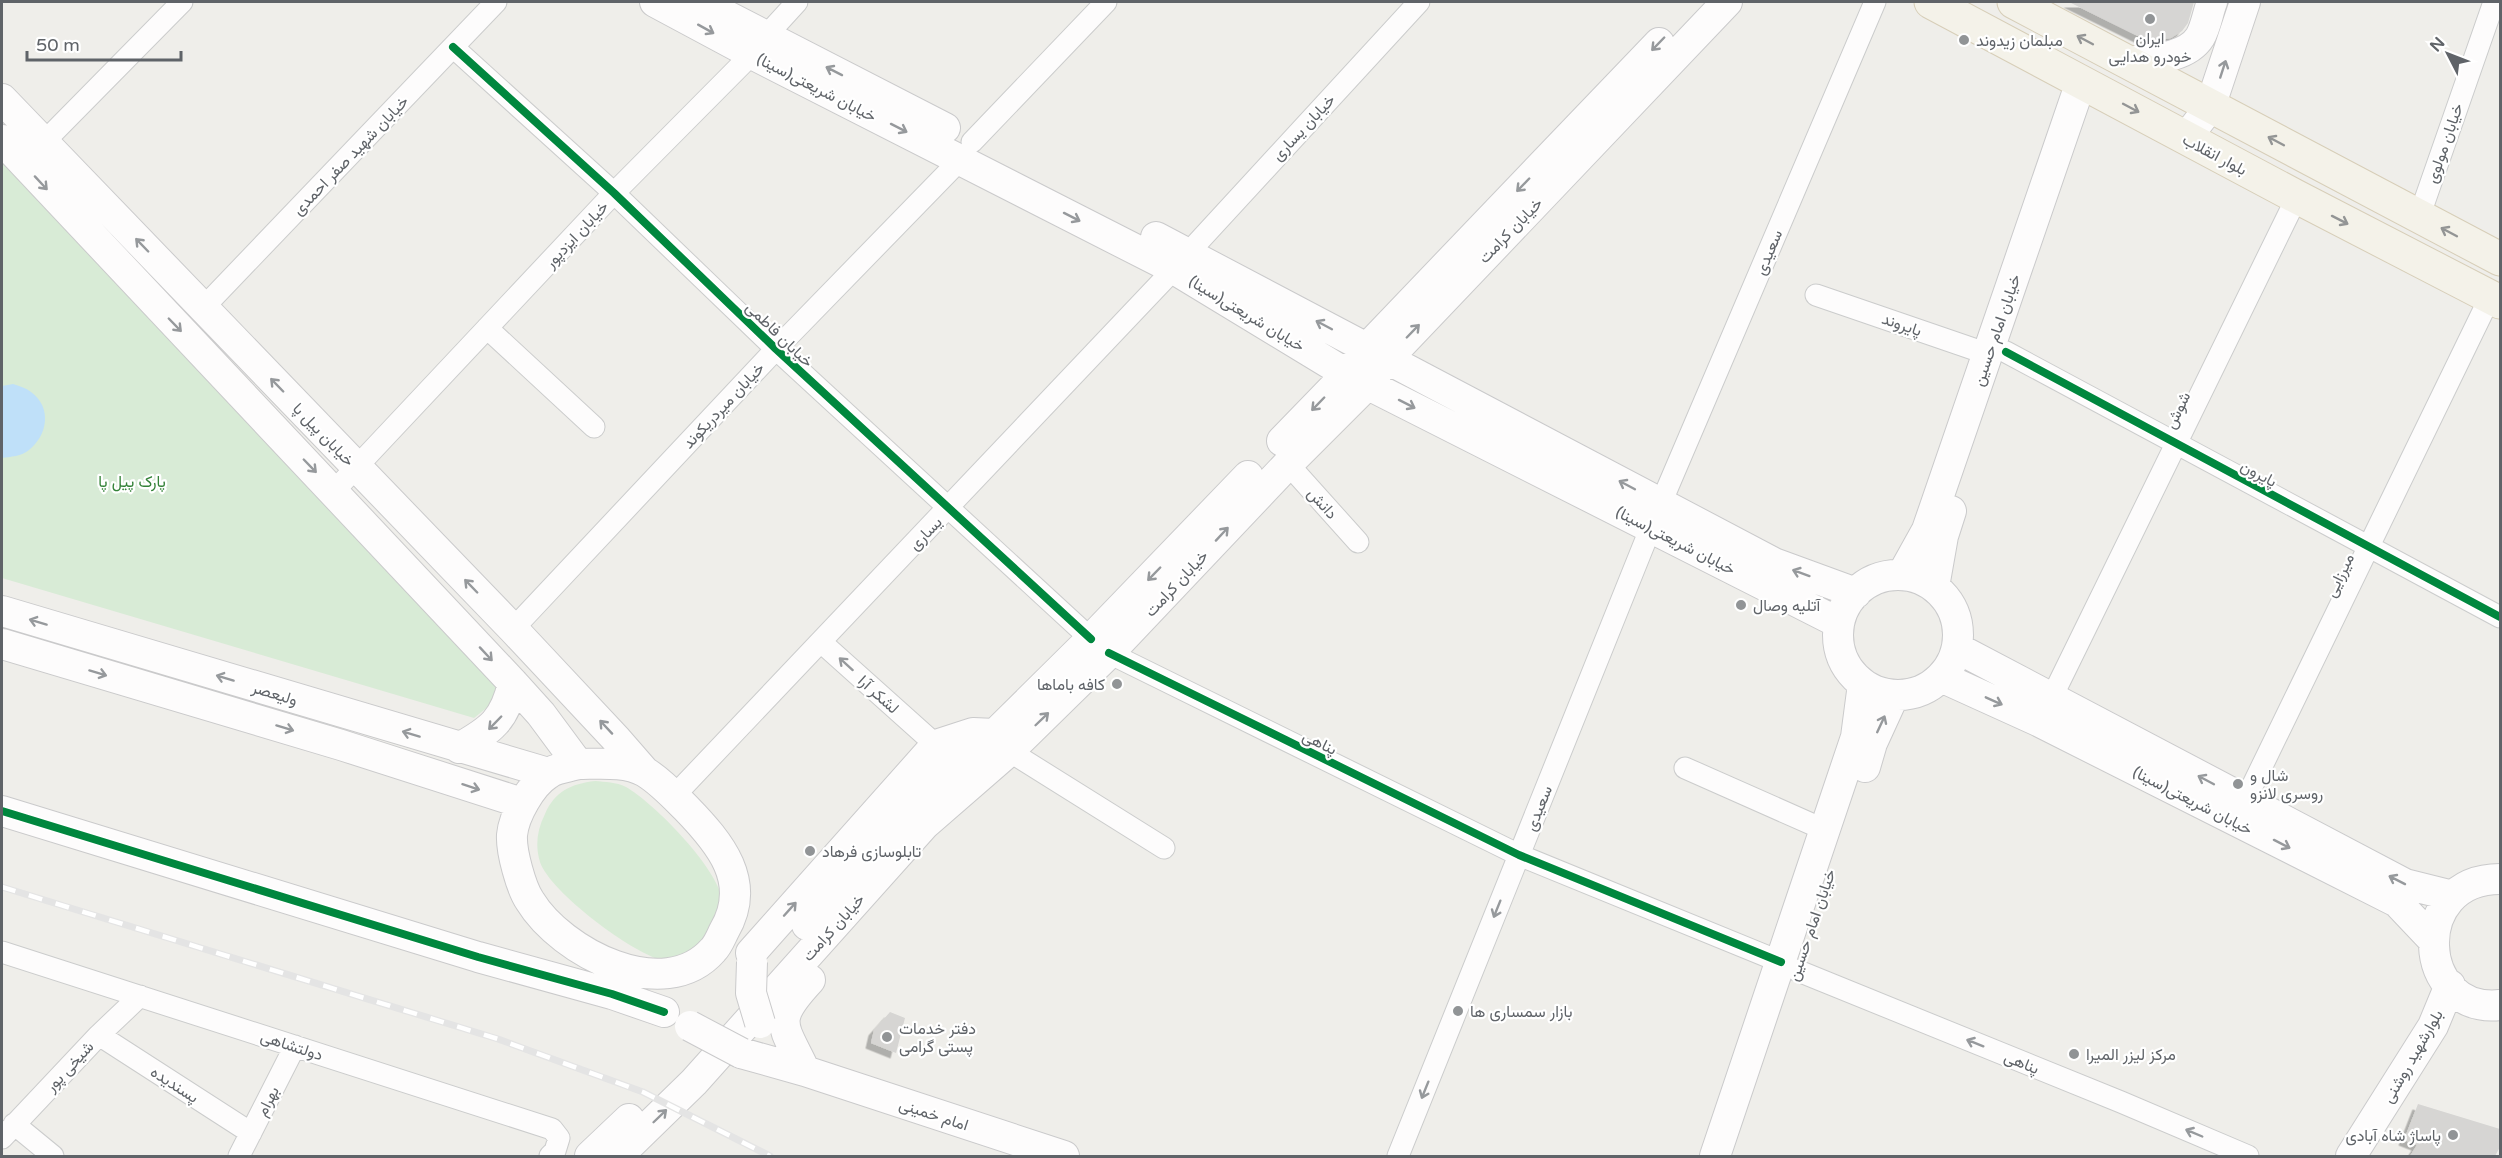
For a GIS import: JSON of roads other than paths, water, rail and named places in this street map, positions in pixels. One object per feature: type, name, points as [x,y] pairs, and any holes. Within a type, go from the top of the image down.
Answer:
[{"type":"main road","name":"خیابان شریعتی(سینا)","points":[[655,2],[759,45],[1181,261],[1377,353],[1839,623]]},
{"type":"main road","name":"خیابان شریعتی(سینا)","points":[[700,2],[759,45]]},
{"type":"main road","name":"خیابان کرامت","points":[[618,1156],[694,1082],[924,825],[1002,742],[1288,464],[1377,353],[1698,2]]},
{"type":"main road","name":"خیابان کرامت","points":[[1377,353],[1727,2]]},
{"type":"main road","name":"بلوار انقلاب","points":[[1931,2],[2495,300]]},
{"type":"main road","points":[[2013,2],[2500,259]]},
{"type":"main road","points":[[2127,62],[2173,55],[2191,47],[2200,36],[2212,2]]},
{"type":"main road","points":[[2186,138],[2210,107],[2245,2]]},
{"type":"main road","name":"خیابان امام حسین","points":[[1902,575],[1927,530],[1997,353],[2089,86]]},
{"type":"main road","name":"خیابان پیل پا","points":[[2,99],[513,629],[644,771],[675,796],[711,834],[731,867],[737,903],[751,958],[751,993],[760,1023],[767,1039],[775,1049],[805,1071]]},
{"type":"main road","name":"خیابان پیل پا","points":[[2,140],[513,683],[541,714],[578,764]]},
{"type":"main road","name":"خیابان شریعتی(سینا)","points":[[1181,261],[1357,379],[1656,515],[1774,563],[1856,593]]},
{"type":"main road","name":"خیابان امام حسین","points":[[1934,587],[1943,536],[1997,353]]},
{"type":"main road","name":"خیابان کرامت","points":[[1100,646],[1357,379]]},
{"type":"main road","points":[[1902,575],[1919,579],[1934,587],[1946,599],[1954,614],[1958,630],[1957,648],[1951,664],[1941,677],[1927,688],[1911,694],[1894,695],[1878,692],[1863,684],[1850,672],[1842,657],[1838,640],[1839,623],[1845,607],[1856,593],[1869,583],[1885,577],[1902,575]]},
{"type":"main road","name":"ولیعصر","points":[[2,611],[548,773]]},
{"type":"main road","name":"ولیعصر","points":[[2,644],[341,745],[522,803]]},
{"type":"main road","name":"خیابان شریعتی(سینا)","points":[[1957,648],[2405,885],[2453,896]]},
{"type":"main road","name":"خیابان شریعتی(سینا)","points":[[1941,677],[2038,721],[2397,902],[2433,940]]},
{"type":"main road","points":[[459,748],[483,735],[501,718],[513,683]]},
{"type":"main road","points":[[1715,1156],[1744,1070],[1788,966],[1825,830],[1856,737],[1863,684]]},
{"type":"main road","name":"خیابان امام حسین","points":[[1733,1156],[1788,966],[1857,793],[1872,742],[1894,695]]},
{"type":"main road","points":[[751,958],[936,745],[973,733],[1002,742],[976,794],[785,1010],[783,1020],[785,1030],[805,1071]]},
{"type":"main road","name":"خیابان کرامت","points":[[590,1156],[678,1071],[910,808],[948,772],[1002,742]]},
{"type":"main road","points":[[644,771],[616,764],[578,764],[548,773],[522,803],[512,835],[518,868],[529,901],[554,928],[577,947],[620,968],[658,975],[687,969],[713,951],[737,903]]},
{"type":"main road","name":"امام خمینی","points":[[2,811],[466,954],[612,994],[664,1012],[741,1053],[805,1071],[1064,1156]]},
{"type":"main road","points":[[2489,1004],[2462,996],[2450,986],[2440,972],[2434,956],[2433,940],[2439,916],[2453,896],[2467,886],[2482,880],[2500,879]]},
{"type":"main road","points":[[658,975],[664,1012]]},
{"type":"main road","name":"بلوارشهید روشنی","points":[[2351,1156],[2433,1026],[2450,986]]},
{"type":"main road","name":"بلوارشهید روشنی","points":[[2370,1156],[2445,1034],[2489,1004]]},
{"type":"street","points":[[43,142],[182,2]]},
{"type":"street","name":"خیابان شهید صفر احمدی","points":[[203,308],[496,2]]},
{"type":"street","name":"خیابان ایزدپور","points":[[334,492],[614,193],[759,45],[797,2]]},
{"type":"street","name":"خیابان میردریکوند","points":[[513,629],[1106,2]]},
{"type":"street","name":"خیابان یساری","points":[[1181,261],[1419,2]]},
{"type":"street","name":"سعیدی","points":[[1398,1156],[1656,515],[1875,2]]},
{"type":"street","name":"خیابان مولوی","points":[[2419,216],[2494,2]]},
{"type":"street","name":"خیابان فاطمی","points":[[453,47],[614,193],[948,510],[1100,646]]},
{"type":"street","name":"شوش","points":[[2051,699],[2297,197]]},
{"type":"street","name":"یساری","points":[[675,796],[948,510],[1181,261]]},
{"type":"street","name":"پایروند","points":[[1816,295],[1997,353]]},
{"type":"street","name":"میرزایی","points":[[2245,801],[2368,546],[2495,300]]},
{"type":"street","points":[[487,328],[594,427]]},
{"type":"street","name":"پایرون","points":[[1997,353],[2176,443],[2500,617]]},
{"type":"street","name":"دانش","points":[[1288,464],[1358,542]]},
{"type":"street","name":"لشکر آرا","points":[[821,642],[936,745]]},
{"type":"street","name":"پناهی","points":[[1100,646],[1519,855],[2248,1156]]},
{"type":"street","points":[[1002,742],[1164,848]]},
{"type":"street","points":[[1685,768],[1825,830]]},
{"type":"street","name":"دولتشاهی","points":[[2,952],[552,1129],[559,1138],[555,1151],[550,1156]]},
{"type":"street","name":"شیخی پور","points":[[8,1131],[99,1035],[140,996]]},
{"type":"street","name":"پسندیده","points":[[99,1035],[248,1148]]},
{"type":"street","name":"بهرام","points":[[248,1148],[295,1046]]},
{"type":"street","points":[[8,1131],[53,1156]]},
{"type":"water","points":[[13,384],[27,389],[38,398],[45,413],[44,429],[29,450],[19,455],[2,458],[2,386]]},
{"type":"railway","points":[[2,887],[498,1039],[643,1092],[770,1156]]},
{"type":"place","name":"ایران خودرو هدایی","points":[[2150,19]]},
{"type":"place","name":"مبلمان زیدوند","points":[[1964,40]]},
{"type":"place","name":"آتلیه وصال","points":[[1741,605]]},
{"type":"place","name":"کافه باماها","points":[[1117,684]]},
{"type":"place","name":"شال و روسری لانزو","points":[[2238,784]]},
{"type":"place","name":"تابلوسازی فرهاد","points":[[810,851]]},
{"type":"place","name":"بازار سمساری ها","points":[[1458,1011]]},
{"type":"place","name":"دفتر خدمات پستی گرامی","points":[[887,1037]]},
{"type":"place","name":"مرکز لیزر المیرا","points":[[2074,1054]]},
{"type":"place","name":"پاساژ شاه آبادی","points":[[2453,1135]]},
{"type":"park label","name":"پارک پیل پا","points":[[132,481]]}]
